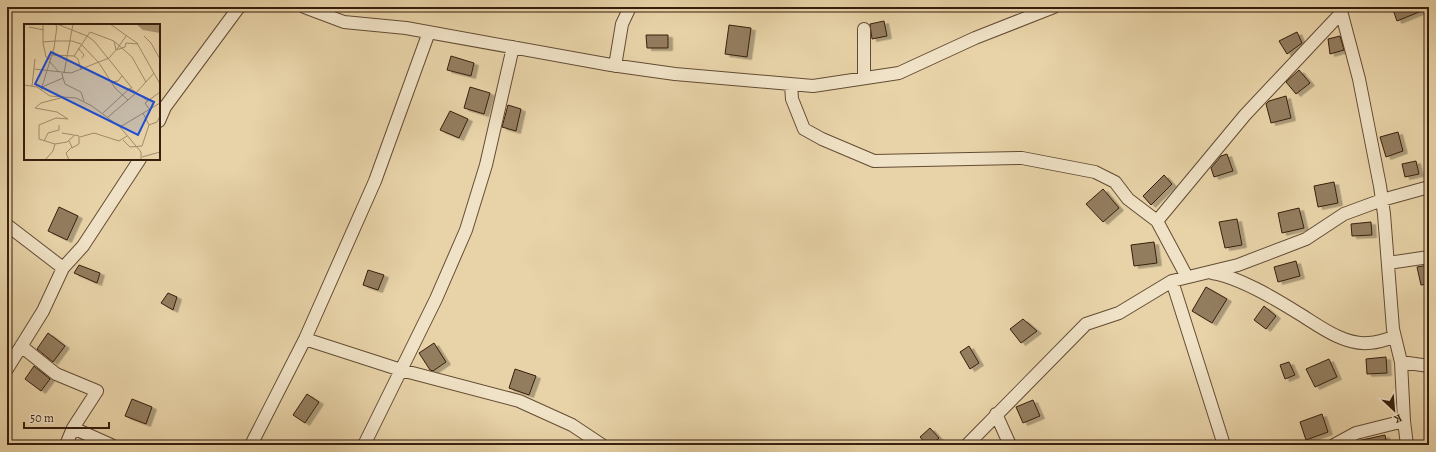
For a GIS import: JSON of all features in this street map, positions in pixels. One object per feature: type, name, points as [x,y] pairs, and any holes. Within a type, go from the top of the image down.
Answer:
[{"type":"street","points":[[160,119],[164,107],[239,7]]},
{"type":"street","points":[[304,7],[344,22],[406,28],[616,66],[675,74],[813,86],[899,73],[975,38],[1032,17],[1054,7]]},
{"type":"street","points":[[616,66],[622,24],[630,7]]},
{"type":"street","points":[[1032,17],[1042,7]]},
{"type":"street","points":[[1341,10],[1359,80],[1382,200],[1395,338],[1401,362],[1404,421],[1407,445]]},
{"type":"street","points":[[1157,221],[1245,115],[1341,10]]},
{"type":"street","points":[[864,29],[864,78]]},
{"type":"street","points":[[253,445],[253,441],[305,339],[375,181],[429,32]]},
{"type":"street","points":[[364,445],[436,299],[466,230],[486,165],[512,47]]},
{"type":"street","points":[[790,84],[792,99],[804,129],[822,139],[874,161],[1022,158],[1095,172],[1115,182],[1128,200],[1157,221],[1187,277]]},
{"type":"street","points":[[7,369],[43,311],[63,268],[83,246],[139,160]]},
{"type":"street","points":[[967,445],[1086,324],[1119,313],[1172,281],[1238,265],[1306,239],[1344,214],[1382,200],[1429,186]]},
{"type":"street","points":[[7,225],[63,268]]},
{"type":"street","points":[[1388,263],[1429,257]]},
{"type":"street","points":[[1206,273],[1226,275],[1296,311],[1338,337],[1367,344],[1395,338]]},
{"type":"street","points":[[1172,281],[1224,445]]},
{"type":"street","points":[[305,339],[401,370],[518,401],[572,425],[594,443]]},
{"type":"street","points":[[21,346],[56,374],[97,391],[73,428],[66,445]]},
{"type":"street","points":[[1401,362],[1429,366]]},
{"type":"street","points":[[996,414],[1010,445]]},
{"type":"street","points":[[1334,445],[1356,433],[1404,421]]},
{"type":"street","points":[[73,428],[111,445]]},
{"type":"building","points":[[1392,7],[1429,7],[1429,8],[1397,21]]},
{"type":"building","points":[[884,21],[887,36],[872,39],[870,24]]},
{"type":"building","points":[[729,25],[751,28],[747,57],[725,54]]},
{"type":"building","points":[[1297,32],[1302,43],[1287,54],[1279,41]]},
{"type":"building","points":[[646,35],[668,35],[668,48],[647,48]]},
{"type":"building","points":[[1340,36],[1344,50],[1330,54],[1328,39]]},
{"type":"building","points":[[451,56],[474,63],[471,76],[447,70]]},
{"type":"building","points":[[1299,70],[1310,83],[1296,94],[1286,82]]},
{"type":"building","points":[[470,87],[490,93],[484,114],[464,108]]},
{"type":"building","points":[[1286,96],[1291,118],[1271,123],[1266,104],[1269,101]]},
{"type":"building","points":[[508,105],[521,109],[516,131],[502,127]]},
{"type":"building","points":[[450,111],[468,119],[459,138],[440,130]]},
{"type":"building","points":[[1398,132],[1403,151],[1386,157],[1380,137]]},
{"type":"building","points":[[1227,154],[1233,171],[1214,177],[1211,168],[1221,156]]},
{"type":"building","points":[[1416,161],[1419,174],[1405,177],[1402,164]]},
{"type":"building","points":[[1164,175],[1172,184],[1151,205],[1143,196]]},
{"type":"building","points":[[1334,182],[1338,203],[1318,207],[1314,186]]},
{"type":"building","points":[[1103,189],[1119,208],[1103,222],[1086,204]]},
{"type":"building","points":[[59,207],[78,216],[67,240],[48,231]]},
{"type":"building","points":[[1299,208],[1304,228],[1282,233],[1278,213]]},
{"type":"building","points":[[1237,219],[1242,245],[1225,248],[1219,222]]},
{"type":"building","points":[[1371,222],[1372,235],[1352,236],[1351,224]]},
{"type":"building","points":[[1154,242],[1157,263],[1134,266],[1131,245]]},
{"type":"building","points":[[1296,261],[1300,276],[1278,282],[1274,267]]},
{"type":"building","points":[[79,265],[100,273],[97,283],[74,273]]},
{"type":"building","points":[[1429,265],[1429,284],[1421,285],[1417,267]]},
{"type":"building","points":[[368,270],[384,275],[378,290],[363,285]]},
{"type":"building","points":[[1206,287],[1227,299],[1212,323],[1192,311]]},
{"type":"building","points":[[168,293],[177,297],[173,310],[161,303]]},
{"type":"building","points":[[1264,306],[1276,316],[1266,329],[1254,320]]},
{"type":"building","points":[[1023,319],[1037,331],[1021,343],[1010,329]]},
{"type":"building","points":[[48,333],[65,346],[53,362],[37,349]]},
{"type":"building","points":[[434,343],[446,362],[433,371],[430,370],[419,353]]},
{"type":"building","points":[[969,346],[979,363],[970,369],[960,352]]},
{"type":"building","points":[[1386,357],[1387,373],[1367,374],[1366,359]]},
{"type":"building","points":[[1329,359],[1337,377],[1315,387],[1306,369]]},
{"type":"building","points":[[1289,362],[1295,375],[1285,379],[1280,365]]},
{"type":"building","points":[[34,366],[50,379],[41,391],[25,379]]},
{"type":"building","points":[[515,369],[536,376],[529,395],[509,388]]},
{"type":"building","points":[[307,394],[319,402],[305,423],[293,415]]},
{"type":"building","points":[[132,399],[152,407],[146,424],[125,416]]},
{"type":"building","points":[[1033,400],[1040,416],[1023,423],[1016,407]]},
{"type":"building","points":[[1322,414],[1328,432],[1306,440],[1300,422]]},
{"type":"building","points":[[930,428],[939,438],[931,445],[927,445],[920,437]]},
{"type":"building","points":[[1385,435],[1387,445],[1356,445],[1357,441]]}]
